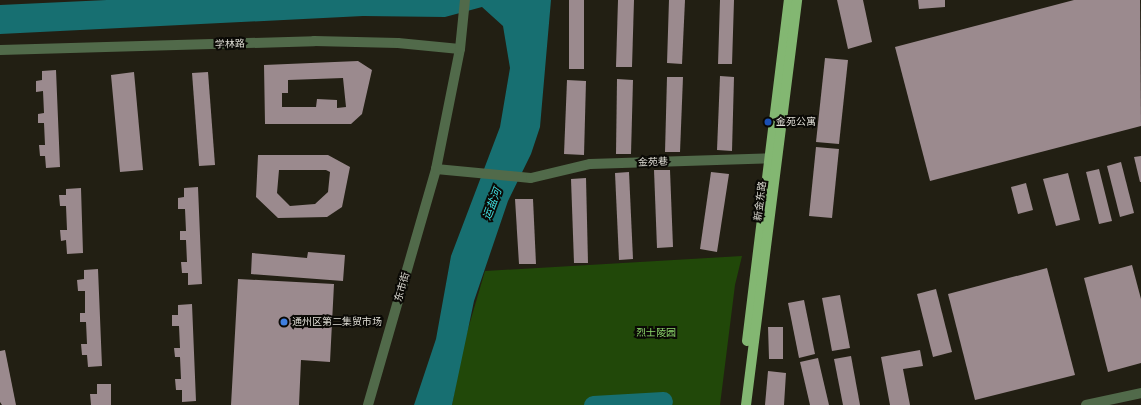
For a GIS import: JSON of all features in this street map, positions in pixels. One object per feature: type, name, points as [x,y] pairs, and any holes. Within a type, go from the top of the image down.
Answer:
[{"type":"main road","name":"新金东路","points":[[746,405],[789,0]]},
{"type":"main road","name":"新金东路","points":[[740,405],[773,158],[797,0]]},
{"type":"street","name":"东市街","points":[[368,405],[436,168],[460,49],[465,0]]},
{"type":"street","name":"学林路","points":[[0,50],[314,41],[398,43],[460,49]]},
{"type":"street","name":"金苑巷","points":[[436,168],[531,178],[590,164],[773,158]]},
{"type":"street","points":[[1086,405],[1141,393]]},
{"type":"green space","name":"烈士陵园","points":[[742,256],[735,285],[720,405],[452,405],[463,346],[485,271]]},
{"type":"water","name":"运盐河","points":[[107,0],[551,0],[540,127],[531,154],[508,201],[474,301],[452,405],[414,405],[436,339],[451,256],[500,127],[510,68],[503,26],[482,7],[445,17],[363,16],[0,34],[0,5]]},
{"type":"building","points":[[569,0],[584,0],[584,69],[569,69]]},
{"type":"building","points":[[618,0],[634,0],[632,67],[616,67]]},
{"type":"building","points":[[669,0],[685,0],[682,64],[667,63]]},
{"type":"building","points":[[720,0],[734,0],[732,64],[718,64]]},
{"type":"building","points":[[837,0],[863,0],[872,42],[848,49]]},
{"type":"building","points":[[918,0],[945,0],[945,7],[919,9]]},
{"type":"building","points":[[1074,0],[1140,0],[1141,126],[930,181],[895,47]]},
{"type":"building","points":[[825,58],[848,60],[839,144],[816,142]]},
{"type":"building","points":[[358,61],[372,70],[362,114],[351,124],[265,124],[264,65]],"holes":[[[343,78],[346,107],[337,108],[337,100],[317,99],[316,107],[282,107],[282,93],[288,93],[288,80]]]},
{"type":"building","points":[[56,70],[60,167],[46,168],[45,156],[40,156],[39,145],[45,145],[44,123],[38,123],[38,114],[44,113],[43,91],[36,92],[36,81],[42,80],[42,71]]},
{"type":"building","points":[[134,72],[143,170],[120,172],[111,75]]},
{"type":"building","points":[[208,72],[215,165],[199,166],[192,73]]},
{"type":"building","points":[[720,76],[734,77],[732,151],[717,150]]},
{"type":"building","points":[[667,77],[683,77],[680,152],[665,152]]},
{"type":"building","points":[[617,79],[633,80],[631,154],[616,154]]},
{"type":"building","points":[[567,80],[586,81],[584,155],[564,154]]},
{"type":"building","points":[[816,147],[839,149],[832,218],[809,216]]},
{"type":"building","points":[[258,155],[328,155],[350,167],[342,207],[327,217],[278,218],[256,197]],"holes":[[[279,170],[326,170],[330,172],[328,192],[315,204],[290,206],[277,193]]]},
{"type":"building","points":[[1141,156],[1141,182],[1140,182],[1134,157]]},
{"type":"building","points":[[1121,162],[1134,213],[1120,217],[1107,166]]},
{"type":"building","points":[[1099,169],[1112,221],[1099,224],[1086,172]]},
{"type":"building","points":[[654,170],[670,170],[673,247],[657,248]]},
{"type":"building","points":[[629,172],[633,259],[619,260],[615,173]]},
{"type":"building","points":[[711,172],[729,174],[717,252],[700,249]]},
{"type":"building","points":[[1068,173],[1080,220],[1056,226],[1043,179]]},
{"type":"building","points":[[586,178],[588,263],[574,263],[571,179]]},
{"type":"building","points":[[1026,183],[1033,210],[1018,214],[1011,187]]},
{"type":"building","points":[[198,187],[202,284],[188,285],[188,273],[182,273],[181,262],[187,262],[186,240],[180,240],[180,231],[186,231],[185,209],[178,209],[178,198],[184,197],[184,188]]},
{"type":"building","points":[[81,188],[83,253],[67,254],[66,240],[61,241],[60,230],[67,230],[66,206],[60,206],[59,195],[66,195],[66,189]]},
{"type":"building","points":[[515,199],[533,199],[536,264],[519,264]]},
{"type":"building","points":[[308,252],[345,255],[343,281],[251,274],[252,253],[307,258]]},
{"type":"building","points":[[1132,265],[1141,299],[1141,363],[1108,372],[1084,278]]},
{"type":"building","points":[[1047,268],[1075,375],[975,400],[948,294]]},
{"type":"building","points":[[98,269],[102,366],[88,367],[87,355],[82,355],[81,344],[87,344],[86,322],[80,322],[80,313],[85,313],[85,291],[78,291],[77,280],[84,279],[84,270]]},
{"type":"building","name":"通州区第二集贸市场","points":[[238,279],[334,284],[330,362],[301,360],[299,405],[231,405]]},
{"type":"building","points":[[936,289],[952,352],[933,357],[917,294]]},
{"type":"building","points":[[840,295],[850,348],[832,351],[822,298]]},
{"type":"building","points":[[804,300],[815,354],[799,358],[788,303]]},
{"type":"building","points":[[192,304],[196,401],[182,402],[182,390],[176,390],[175,379],[181,379],[180,357],[175,357],[174,348],[180,348],[179,326],[172,326],[172,315],[178,315],[178,305]]},
{"type":"building","points":[[768,327],[783,327],[783,359],[769,359]]},
{"type":"building","points":[[5,350],[16,405],[2,405],[0,402],[0,351]]},
{"type":"building","points":[[920,350],[923,366],[903,369],[910,405],[890,405],[881,357]]},
{"type":"building","points":[[851,356],[860,405],[843,405],[834,359]]},
{"type":"building","points":[[818,358],[829,405],[810,405],[800,362]]},
{"type":"building","points":[[768,371],[786,373],[784,405],[765,405]]},
{"type":"building","points":[[97,384],[111,384],[111,405],[91,405],[90,394],[97,394]]},
{"type":"waterway","points":[[593,405],[663,401]]},
{"type":"place","name":"金苑公寓","points":[[768,122]]},
{"type":"place","name":"通州区第二集贸市场","points":[[284,322]]}]
